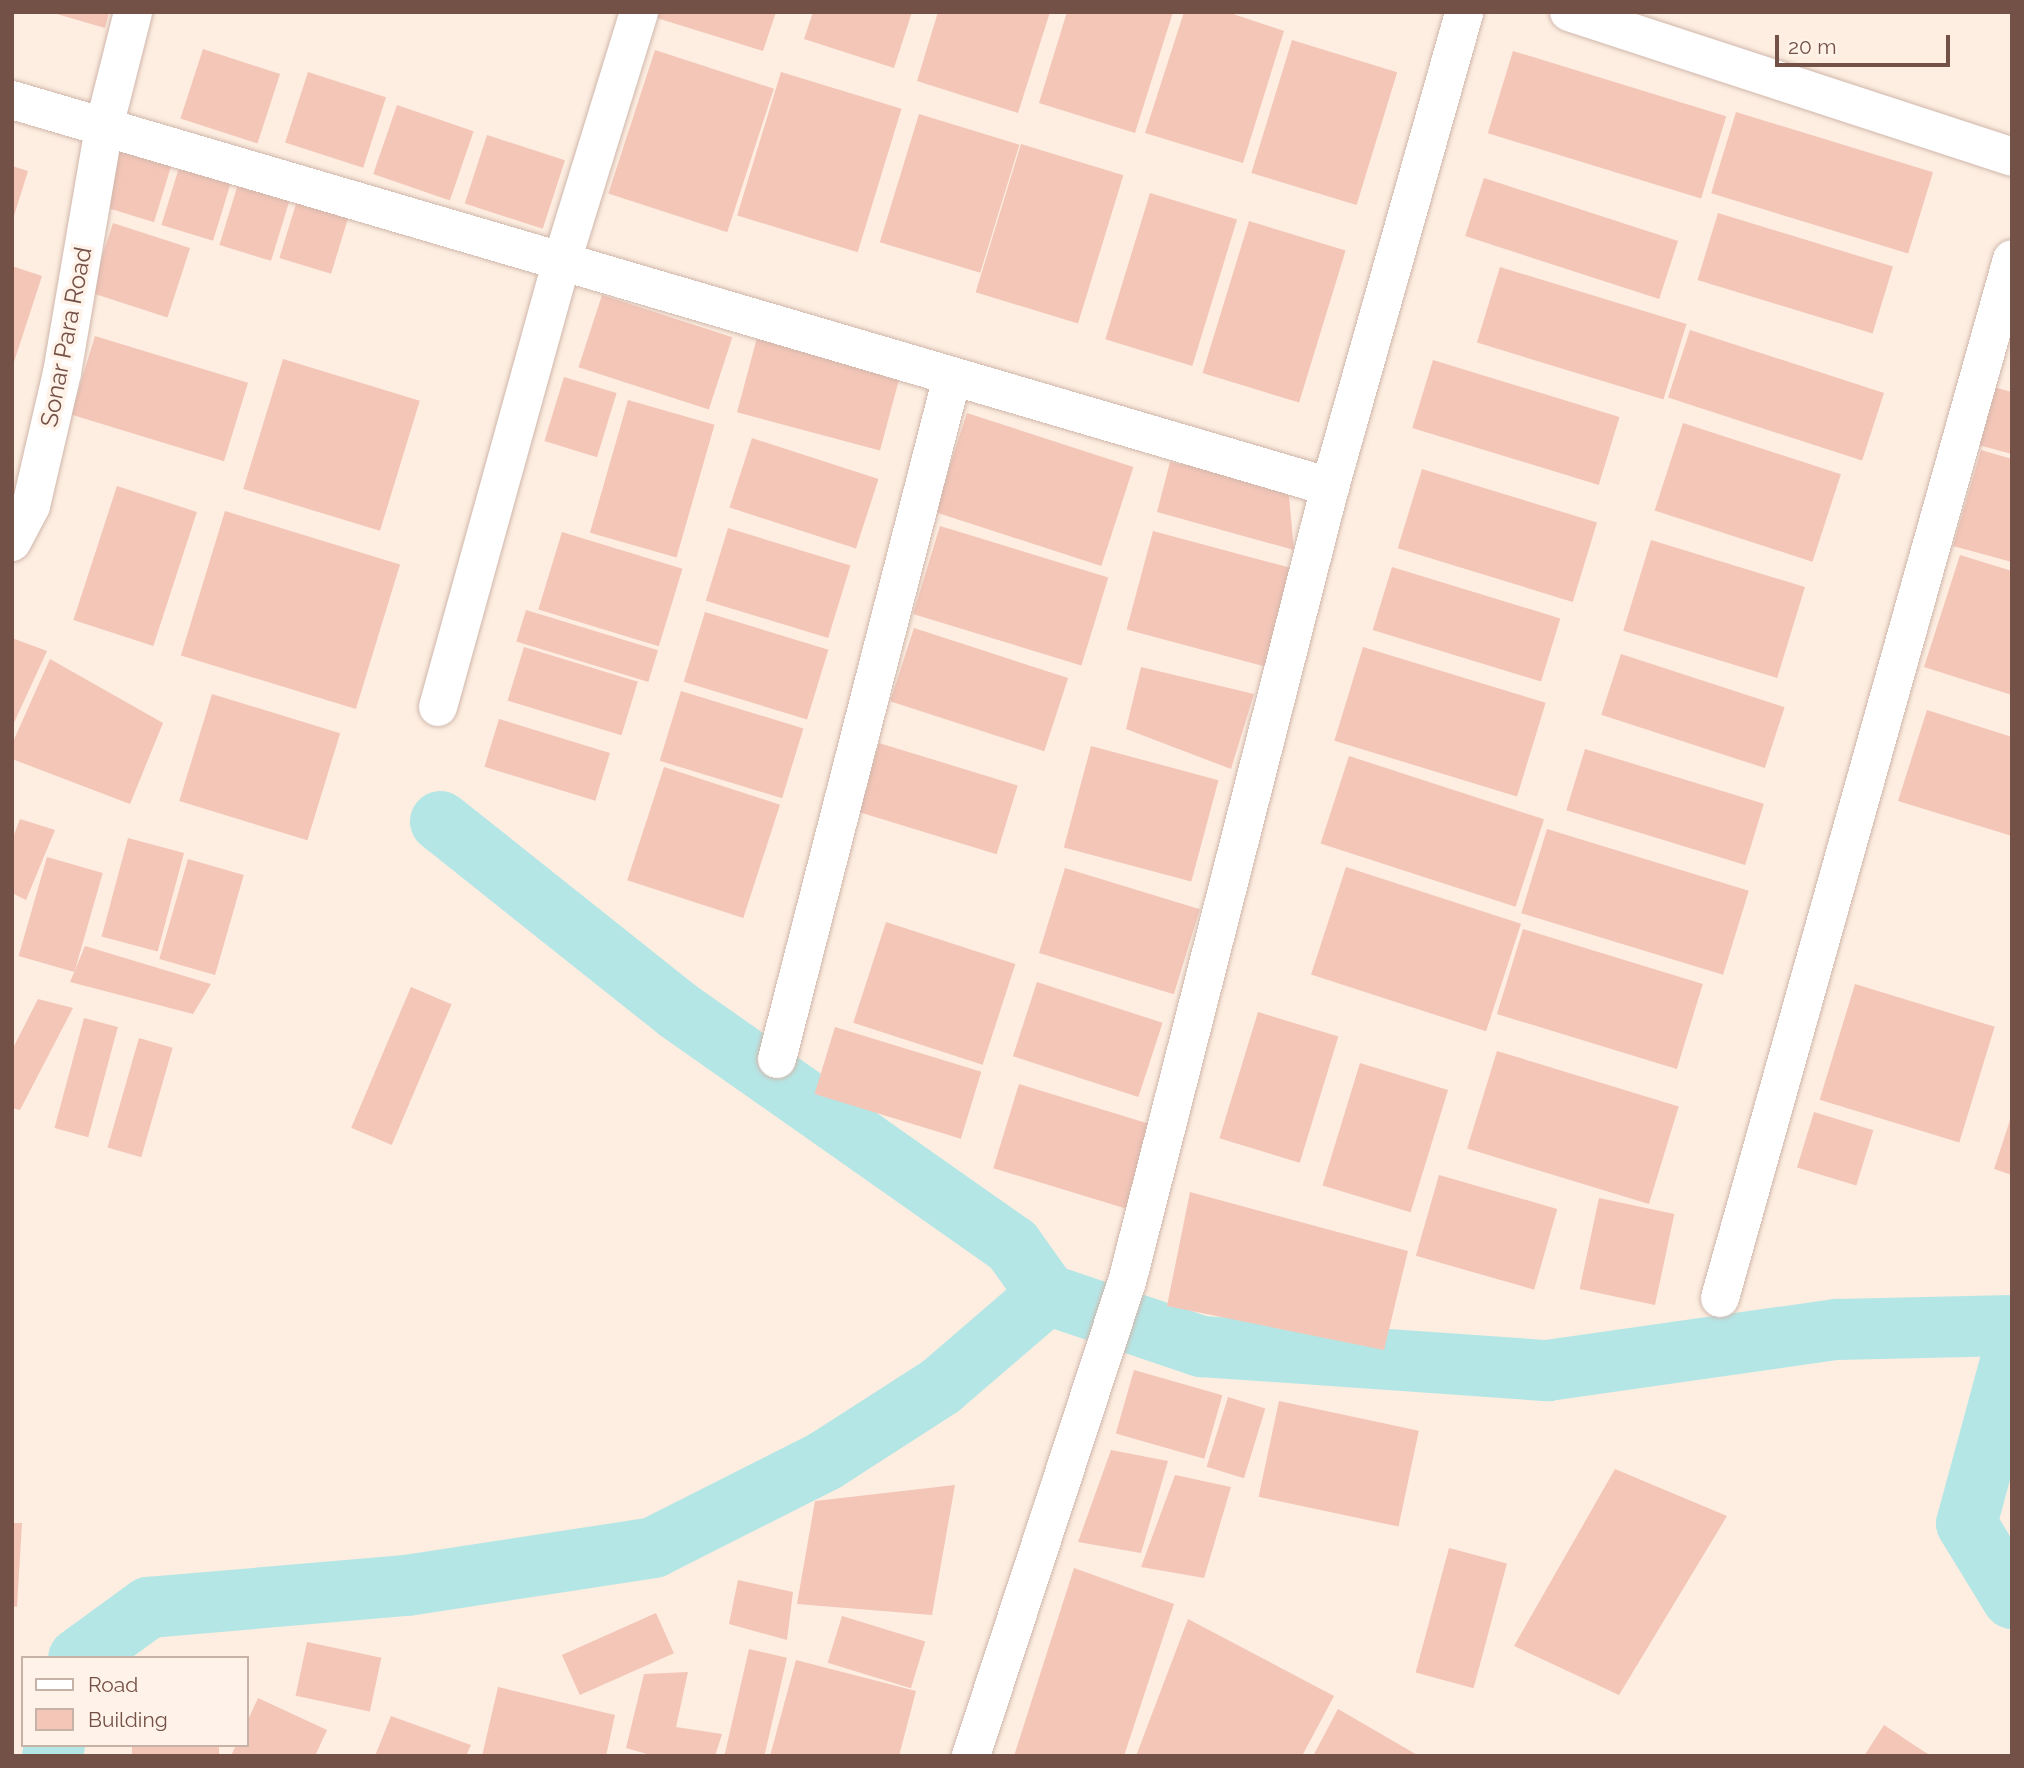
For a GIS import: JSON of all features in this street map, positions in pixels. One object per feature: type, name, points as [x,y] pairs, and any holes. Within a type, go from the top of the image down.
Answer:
[{"type":"street","name":"Sonar Para Road","points":[[12,542],[31,506],[62,373],[104,127],[133,12]]},
{"type":"street","points":[[438,707],[562,261],[639,12]]},
{"type":"street","points":[[971,1756],[1127,1282],[1330,487],[1464,12]]},
{"type":"street","points":[[1569,12],[2012,157]]},
{"type":"street","points":[[12,100],[1330,487]]},
{"type":"street","points":[[1720,1298],[2011,266]]},
{"type":"street","points":[[777,1059],[952,377]]},
{"type":"building","points":[[50,12],[109,12],[105,28]]},
{"type":"building","points":[[658,12],[776,12],[763,51],[657,18]]},
{"type":"building","points":[[813,12],[912,12],[894,68],[804,39]]},
{"type":"building","points":[[938,12],[1050,12],[1018,113],[917,81]]},
{"type":"building","points":[[1067,12],[1173,12],[1135,133],[1039,103]]},
{"type":"building","points":[[1184,12],[1227,12],[1284,31],[1243,163],[1145,133]]},
{"type":"building","points":[[1292,40],[1397,72],[1357,205],[1251,173]]},
{"type":"building","points":[[203,49],[280,74],[257,143],[180,118]]},
{"type":"building","points":[[655,50],[774,89],[727,232],[608,194]]},
{"type":"building","points":[[1513,51],[1726,116],[1701,198],[1488,133]]},
{"type":"building","points":[[308,72],[386,97],[363,168],[285,142]]},
{"type":"building","points":[[781,72],[901,109],[858,252],[737,215]]},
{"type":"building","points":[[397,105],[474,131],[450,200],[373,174]]},
{"type":"building","points":[[1736,112],[1933,172],[1908,254],[1711,193]]},
{"type":"building","points":[[919,114],[1019,145],[980,273],[880,242]]},
{"type":"building","points":[[487,135],[565,160],[543,229],[465,203]]},
{"type":"building","points":[[121,142],[174,158],[154,222],[101,206]]},
{"type":"building","points":[[1021,144],[1123,175],[1078,324],[976,292]]},
{"type":"building","points":[[181,161],[233,177],[213,241],[161,225]]},
{"type":"building","points":[[12,166],[28,171],[13,219],[12,219]]},
{"type":"building","points":[[1484,178],[1678,241],[1659,299],[1465,236]]},
{"type":"building","points":[[239,181],[291,197],[271,261],[219,245]]},
{"type":"building","points":[[1150,193],[1237,220],[1192,366],[1105,339]]},
{"type":"building","points":[[299,194],[351,210],[331,274],[279,258]]},
{"type":"building","points":[[1718,213],[1893,267],[1873,333],[1698,280]]},
{"type":"building","points":[[1249,221],[1346,251],[1299,403],[1203,373]]},
{"type":"building","points":[[113,223],[190,248],[167,317],[90,292]]},
{"type":"building","points":[[12,266],[42,276],[13,365],[12,365]]},
{"type":"building","points":[[1500,267],[1686,324],[1663,400],[1477,343]]},
{"type":"building","points":[[602,295],[732,337],[709,410],[579,367]]},
{"type":"building","points":[[1690,330],[1884,393],[1862,461],[1668,398]]},
{"type":"building","points":[[758,334],[901,372],[880,451],[737,412]]},
{"type":"building","points":[[95,336],[248,383],[224,461],[71,414]]},
{"type":"building","points":[[283,359],[420,401],[380,531],[243,489]]},
{"type":"building","points":[[1433,360],[1619,417],[1599,485],[1412,428]]},
{"type":"building","points":[[564,377],[617,393],[597,457],[544,441]]},
{"type":"building","points":[[1986,385],[2012,392],[2012,454],[1971,443]]},
{"type":"building","points":[[628,400],[715,425],[676,557],[590,533]]},
{"type":"building","points":[[967,413],[1133,467],[1101,566],[935,512]]},
{"type":"building","points":[[1683,423],[1841,474],[1812,562],[1655,510]]},
{"type":"building","points":[[752,438],[878,479],[856,549],[729,507]]},
{"type":"building","points":[[1981,450],[2012,459],[2012,562],[1953,546]]},
{"type":"building","points":[[1170,462],[1288,485],[1294,550],[1157,512]]},
{"type":"building","points":[[1422,469],[1597,523],[1573,602],[1398,548]]},
{"type":"building","points":[[117,486],[197,512],[153,646],[73,620]]},
{"type":"building","points":[[225,511],[400,565],[356,709],[181,655]]},
{"type":"building","points":[[940,526],[1108,577],[1081,665],[913,614]]},
{"type":"building","points":[[728,528],[850,565],[828,638],[706,601]]},
{"type":"building","points":[[1153,531],[1294,569],[1268,667],[1127,630]]},
{"type":"building","points":[[562,532],[682,569],[659,646],[538,609]]},
{"type":"building","points":[[1651,540],[1805,587],[1777,678],[1623,631]]},
{"type":"building","points":[[1960,555],[2012,571],[2012,695],[1924,667]]},
{"type":"building","points":[[1392,567],[1560,618],[1541,682],[1373,630]]},
{"type":"building","points":[[526,610],[658,650],[648,682],[516,642]]},
{"type":"building","points":[[705,612],[828,650],[807,720],[684,682]]},
{"type":"building","points":[[914,628],[1068,678],[1044,751],[890,701]]},
{"type":"building","points":[[12,638],[47,651],[12,727]]},
{"type":"building","points":[[524,647],[638,682],[621,735],[508,701]]},
{"type":"building","points":[[1363,647],[1546,703],[1517,797],[1334,741]]},
{"type":"building","points":[[1621,654],[1785,707],[1765,768],[1601,715]]},
{"type":"building","points":[[50,659],[163,723],[130,804],[12,759],[12,744]]},
{"type":"building","points":[[1141,667],[1254,694],[1231,769],[1126,729]]},
{"type":"building","points":[[681,691],[803,728],[782,798],[660,761]]},
{"type":"building","points":[[212,694],[340,733],[307,840],[179,801]]},
{"type":"building","points":[[1927,710],[2012,737],[2012,836],[1898,801]]},
{"type":"building","points":[[499,719],[610,753],[595,801],[484,767]]},
{"type":"building","points":[[879,743],[1018,785],[997,854],[858,812]]},
{"type":"building","points":[[1091,746],[1219,780],[1191,882],[1064,847]]},
{"type":"building","points":[[1585,749],[1764,804],[1745,865],[1566,810]]},
{"type":"building","points":[[1349,756],[1544,819],[1516,907],[1321,843]]},
{"type":"building","points":[[664,767],[780,805],[743,918],[627,880]]},
{"type":"building","points":[[20,819],[55,830],[26,900],[12,893],[12,840]]},
{"type":"building","points":[[1547,829],[1749,891],[1723,975],[1521,913]]},
{"type":"building","points":[[128,838],[184,853],[158,952],[102,937]]},
{"type":"building","points":[[47,857],[103,873],[74,972],[19,956]]},
{"type":"building","points":[[188,859],[244,875],[215,975],[159,959]]},
{"type":"building","points":[[1346,867],[1521,924],[1486,1031],[1311,974]]},
{"type":"building","points":[[1065,868],[1200,909],[1174,994],[1039,953]]},
{"type":"building","points":[[886,922],[1015,964],[983,1065],[853,1023]]},
{"type":"building","points":[[1523,929],[1703,984],[1677,1069],[1497,1014]]},
{"type":"building","points":[[85,946],[211,984],[193,1014],[70,982]]},
{"type":"building","points":[[1037,982],[1163,1023],[1138,1097],[1013,1056]]},
{"type":"building","points":[[1855,984],[1995,1027],[1959,1142],[1820,1100]]},
{"type":"building","points":[[411,987],[452,1004],[392,1145],[351,1128]]},
{"type":"building","points":[[38,999],[73,1008],[20,1110],[12,1108],[12,1050]]},
{"type":"building","points":[[1258,1012],[1338,1037],[1300,1163],[1219,1138]]},
{"type":"building","points":[[84,1018],[118,1027],[88,1137],[54,1128]]},
{"type":"building","points":[[835,1027],[981,1072],[961,1139],[815,1094]]},
{"type":"building","points":[[139,1038],[173,1048],[141,1157],[108,1148]]},
{"type":"building","points":[[1497,1051],[1679,1107],[1649,1204],[1467,1149]]},
{"type":"building","points":[[1360,1063],[1448,1090],[1411,1212],[1323,1185]]},
{"type":"building","points":[[1019,1084],[1153,1125],[1127,1209],[993,1168]]},
{"type":"building","points":[[1814,1112],[1873,1130],[1856,1186],[1797,1167]]},
{"type":"building","points":[[2012,1114],[2012,1175],[1994,1169]]},
{"type":"building","points":[[1439,1175],[1557,1209],[1534,1290],[1416,1256]]},
{"type":"building","points":[[1190,1192],[1408,1251],[1384,1350],[1167,1306]]},
{"type":"building","points":[[1599,1198],[1674,1214],[1655,1305],[1580,1289]]},
{"type":"building","points":[[1134,1370],[1222,1395],[1204,1459],[1116,1433]]},
{"type":"building","points":[[1228,1397],[1265,1408],[1244,1478],[1207,1467]]},
{"type":"building","points":[[1279,1401],[1419,1431],[1398,1527],[1259,1497]]},
{"type":"building","points":[[1111,1450],[1168,1461],[1141,1553],[1078,1542]]},
{"type":"building","points":[[1615,1469],[1727,1516],[1619,1695],[1514,1646]]},
{"type":"building","points":[[1175,1475],[1231,1487],[1204,1578],[1141,1567]]},
{"type":"building","points":[[955,1485],[932,1615],[797,1604],[815,1501]]},
{"type":"building","points":[[12,1523],[22,1523],[17,1607],[12,1606]]},
{"type":"building","points":[[1449,1548],[1507,1564],[1474,1688],[1416,1673]]},
{"type":"building","points":[[1074,1568],[1174,1604],[1124,1756],[1014,1756]]},
{"type":"building","points":[[738,1580],[793,1592],[787,1640],[729,1624]]},
{"type":"building","points":[[656,1613],[674,1653],[580,1695],[562,1655]]},
{"type":"building","points":[[842,1616],[925,1641],[911,1688],[828,1663]]},
{"type":"building","points":[[1188,1619],[1334,1696],[1302,1756],[1136,1756]]},
{"type":"building","points":[[307,1642],[381,1658],[370,1712],[296,1696]]},
{"type":"building","points":[[749,1649],[787,1658],[764,1756],[724,1756]]},
{"type":"building","points":[[796,1660],[916,1691],[899,1756],[770,1756]]},
{"type":"building","points":[[688,1672],[676,1727],[722,1734],[715,1756],[654,1756],[626,1748],[644,1674]]},
{"type":"building","points":[[498,1687],[615,1715],[606,1756],[482,1756]]},
{"type":"building","points":[[258,1698],[327,1730],[315,1756],[231,1756],[235,1747],[248,1747],[248,1720]]},
{"type":"building","points":[[1338,1709],[1419,1756],[1313,1756]]},
{"type":"building","points":[[391,1716],[471,1745],[466,1756],[375,1756]]},
{"type":"building","points":[[1884,1725],[1923,1751],[1932,1756],[1864,1756]]},
{"type":"building","points":[[132,1747],[219,1747],[219,1756],[132,1756]]},
{"type":"waterway","points":[[440,821],[676,1009],[1012,1245],[1047,1294],[1201,1346],[1547,1370],[1836,1329],[2012,1325]]},
{"type":"waterway","points":[[81,1656],[148,1607],[406,1585],[653,1547],[825,1460],[940,1386],[1047,1294]]},
{"type":"waterway","points":[[2012,1354],[1966,1523],[2012,1598]]},
{"type":"waterway","points":[[52,1756],[54,1747]]}]
